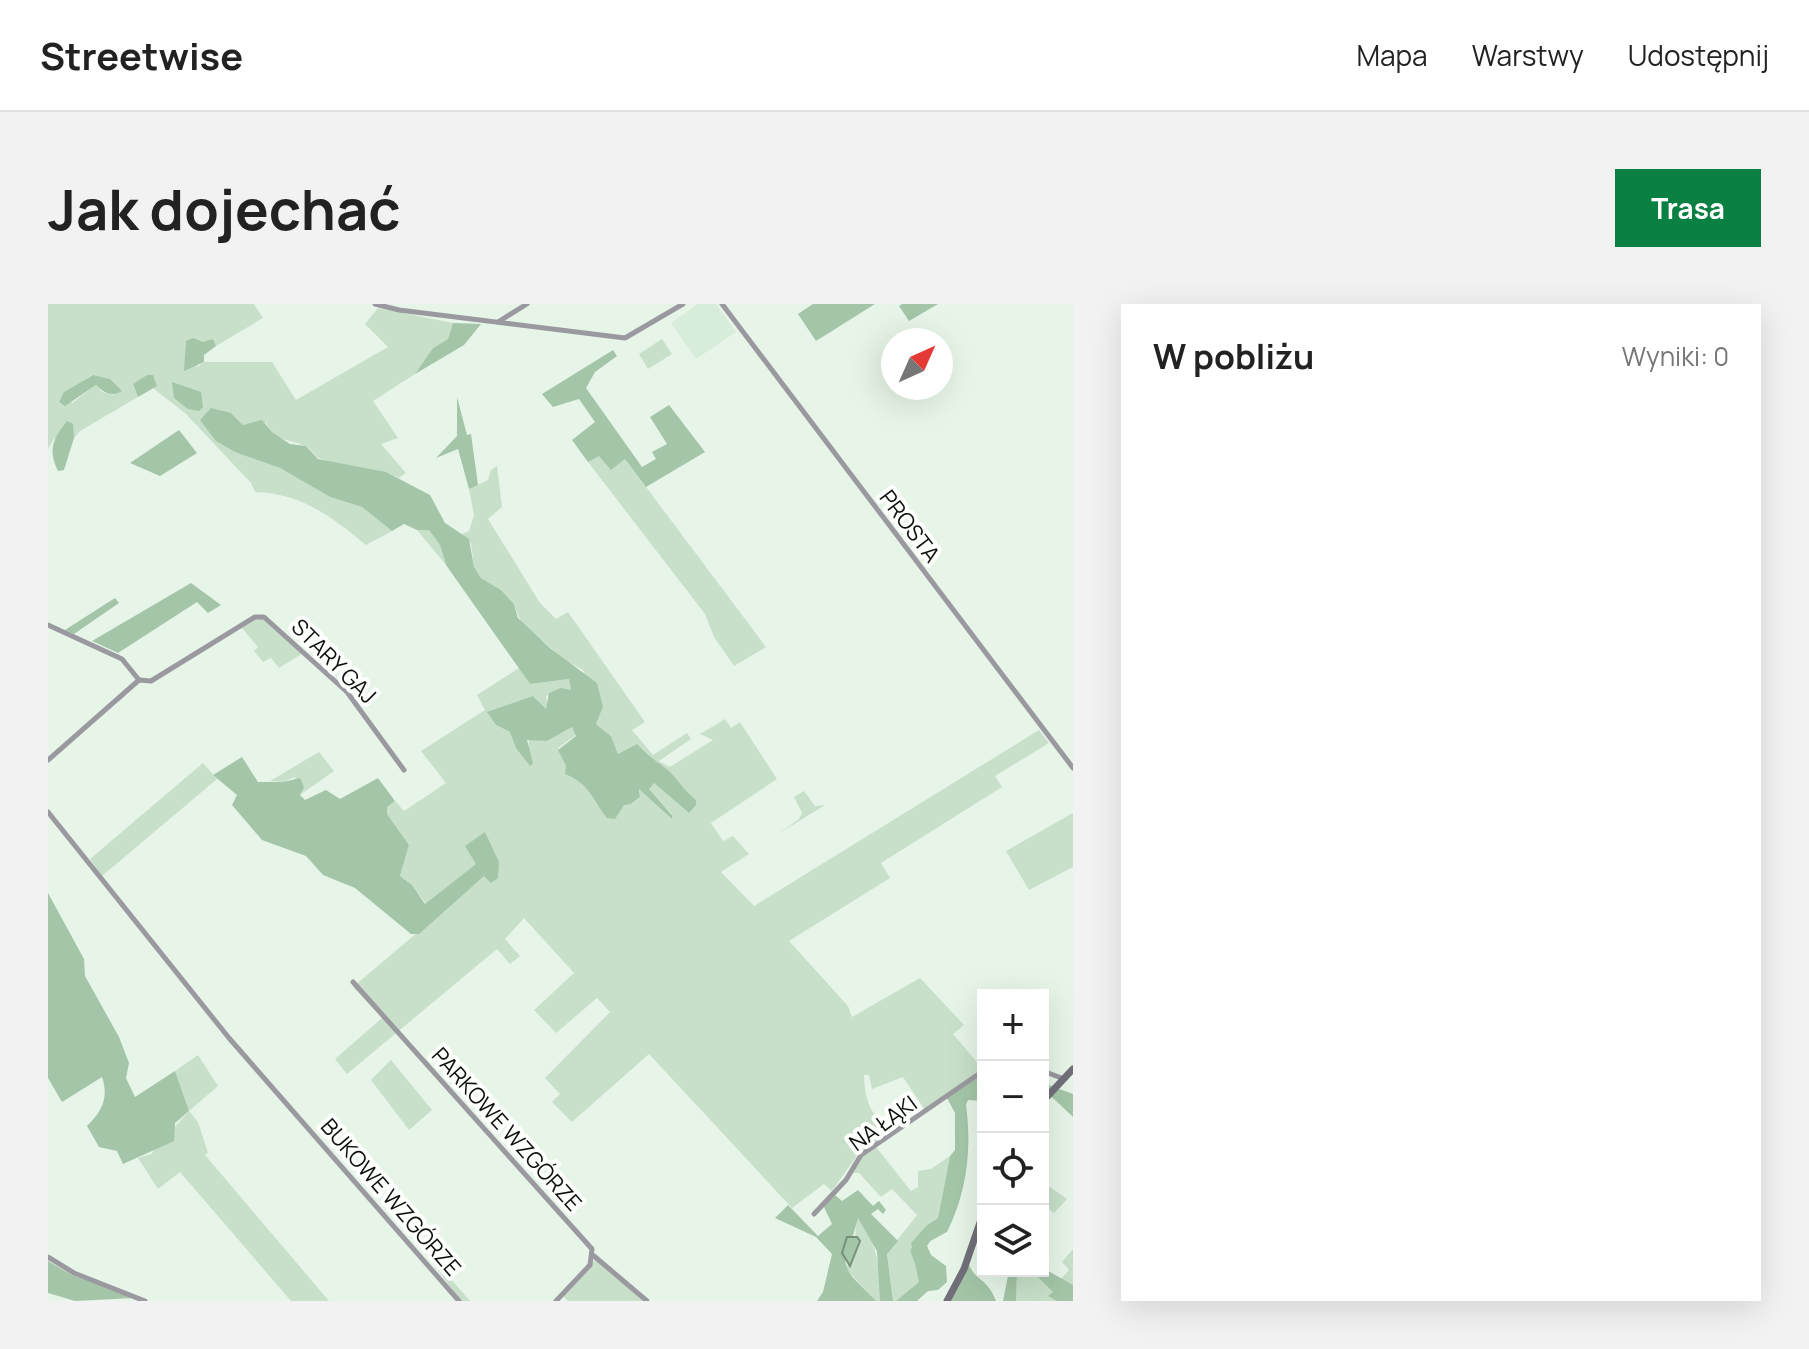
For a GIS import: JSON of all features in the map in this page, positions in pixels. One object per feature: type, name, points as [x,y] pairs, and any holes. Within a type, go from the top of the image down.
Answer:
[{"type":"street","points":[[375,304],[625,338],[683,304]]},
{"type":"street","points":[[497,323],[527,304]]},
{"type":"street","name":"PROSTA","points":[[722,304],[1073,768]]},
{"type":"street","name":"STARY GAJ","points":[[139,680],[151,681],[255,617],[264,617],[347,692],[404,770]]},
{"type":"street","points":[[48,625],[112,652],[139,680],[48,760]]},
{"type":"street","name":"BUKOWE WZGÓRZE","points":[[48,812],[229,1038],[459,1301]]},
{"type":"street","name":"PARKOWE WZGÓRZE","points":[[353,982],[505,1151],[594,1256],[647,1301]]},
{"type":"street","points":[[1049,1094],[1073,1069]]},
{"type":"street","points":[[1049,1074],[1062,1081]]},
{"type":"street","name":"NA ŁĄKI","points":[[814,1214],[846,1180],[861,1155],[977,1075]]},
{"type":"street","points":[[947,1301],[964,1269],[977,1231]]},
{"type":"street","points":[[556,1301],[590,1265],[594,1256]]},
{"type":"street","points":[[48,1257],[74,1273],[145,1301]]},
{"type":"shaded area","points":[[48,304],[254,304],[263,318],[216,346],[213,339],[203,343],[193,338],[197,367],[204,362],[272,362],[296,400],[388,347],[365,324],[378,308],[453,323],[448,339],[433,348],[415,374],[373,401],[398,438],[381,444],[406,473],[399,478],[321,459],[307,447],[275,434],[266,423],[243,425],[231,413],[235,451],[280,468],[330,497],[362,507],[392,531],[366,545],[315,508],[272,493],[255,492],[251,483],[186,414],[153,388],[157,385],[147,375],[133,385],[138,397],[80,431],[74,438],[72,432],[54,439],[48,449]],"holes":[[[92,375],[110,379],[114,395],[102,392],[96,385],[72,403],[65,392]]]},
{"type":"shaded area","points":[[698,304],[716,304],[736,332],[696,359],[671,323]]},
{"type":"shaded area","points":[[813,304],[875,304],[816,341],[798,314]]},
{"type":"shaded area","points":[[938,304],[909,321],[899,306]]},
{"type":"shaded area","points":[[453,323],[481,324],[464,345],[415,374],[433,348],[448,339]]},
{"type":"shaded area","points":[[193,338],[203,342],[213,339],[216,346],[204,355],[204,362],[184,371],[186,341]]},
{"type":"shaded area","points":[[662,339],[672,354],[648,369],[639,354]]},
{"type":"shaded area","points":[[613,350],[617,356],[595,372],[586,388],[642,467],[656,459],[652,452],[667,444],[650,417],[669,405],[705,452],[646,487],[625,459],[611,470],[599,456],[588,462],[572,440],[595,422],[579,399],[553,407],[542,394]]},
{"type":"shaded area","points":[[93,375],[110,379],[122,391],[108,393],[96,385],[65,406],[59,402],[64,392]]},
{"type":"shaded area","points":[[147,375],[153,375],[157,386],[138,397],[133,384]]},
{"type":"shaded area","points":[[172,382],[201,392],[203,407],[199,411],[188,409],[174,398]]},
{"type":"shaded area","points":[[457,397],[467,435],[471,434],[478,485],[469,489],[458,449],[436,458],[457,436]]},
{"type":"shaded area","points":[[211,408],[231,413],[243,425],[262,420],[272,432],[290,444],[306,446],[318,459],[386,472],[430,495],[445,523],[469,539],[474,567],[481,578],[501,590],[514,604],[518,618],[550,648],[597,683],[603,707],[596,724],[611,736],[618,754],[637,744],[673,775],[696,800],[696,805],[689,813],[654,783],[649,789],[672,815],[672,819],[639,789],[640,797],[624,805],[615,819],[607,818],[585,787],[565,774],[566,766],[558,750],[576,736],[572,727],[547,741],[527,740],[533,763],[530,766],[516,748],[510,732],[496,725],[487,712],[533,696],[546,709],[549,693],[561,688],[571,690],[569,679],[530,684],[446,565],[440,545],[429,530],[417,530],[404,524],[392,531],[362,507],[330,497],[280,468],[235,452],[216,441],[200,420]]},
{"type":"shaded area","points":[[67,421],[73,424],[74,438],[64,470],[58,471],[53,445]]},
{"type":"shaded area","points":[[179,430],[197,453],[160,476],[130,463]]},
{"type":"shaded area","points":[[599,455],[625,459],[766,647],[734,666],[714,637],[705,614],[588,462]]},
{"type":"shaded area","points":[[497,466],[502,507],[488,519],[540,603],[556,619],[568,612],[645,722],[632,730],[653,755],[687,733],[691,739],[659,761],[670,767],[713,740],[700,734],[725,719],[731,728],[740,722],[777,779],[711,823],[723,841],[733,836],[749,854],[721,872],[754,906],[1039,730],[1049,743],[995,776],[1002,787],[881,863],[890,878],[789,941],[848,1006],[852,1017],[920,978],[964,1025],[953,1034],[977,1062],[977,1072],[925,1110],[903,1077],[872,1089],[869,1075],[864,1075],[870,1107],[891,1130],[858,1154],[832,1191],[824,1184],[792,1208],[649,1054],[572,1122],[552,1102],[560,1094],[545,1078],[610,1012],[597,998],[556,1033],[534,1010],[574,973],[524,918],[505,939],[520,956],[510,964],[497,949],[347,1074],[335,1059],[382,1018],[353,987],[484,876],[476,864],[426,904],[412,885],[400,876],[409,845],[387,814],[387,807],[395,801],[404,811],[446,783],[421,751],[485,710],[477,695],[519,668],[530,684],[569,679],[571,690],[546,696],[548,706],[545,709],[533,696],[496,725],[510,732],[528,754],[529,739],[547,741],[572,727],[576,735],[558,748],[594,795],[632,804],[640,797],[639,788],[671,818],[672,814],[648,788],[654,783],[688,812],[696,800],[669,771],[637,745],[618,754],[611,736],[596,724],[601,712],[583,670],[565,660],[521,622],[514,604],[501,590],[481,578],[474,567],[471,543],[460,535],[469,531],[474,515],[469,489],[488,480],[491,470]]},
{"type":"shaded area","points":[[429,529],[440,545],[446,565],[417,530]]},
{"type":"shaded area","points":[[191,583],[221,605],[208,613],[197,602],[118,653],[92,641]]},
{"type":"shaded area","points":[[115,598],[119,603],[74,634],[65,630]]},
{"type":"shaded area","points":[[257,618],[264,619],[303,653],[279,668],[271,658],[263,662],[254,651],[258,647],[242,628]]},
{"type":"shaded area","points":[[319,752],[334,771],[300,795],[295,777],[283,782],[270,781]]},
{"type":"shaded area","points":[[242,757],[258,782],[300,778],[304,787],[300,795],[305,800],[326,790],[340,799],[378,778],[395,801],[387,807],[387,814],[409,845],[400,876],[412,885],[425,904],[476,864],[465,846],[485,832],[499,862],[498,878],[491,883],[484,876],[419,934],[411,934],[355,888],[323,875],[306,856],[262,840],[232,805],[237,795],[213,775]]},
{"type":"shaded area","points":[[203,763],[217,779],[102,876],[90,859]]},
{"type":"shaded area","points":[[804,791],[815,806],[825,805],[778,834],[799,819],[802,813],[794,797]]},
{"type":"shaded area","points":[[1073,813],[1073,867],[1029,890],[1006,851]]},
{"type":"shaded area","points":[[48,893],[84,959],[85,976],[119,1037],[129,1063],[126,1078],[135,1097],[175,1071],[189,1111],[175,1123],[174,1141],[123,1164],[117,1151],[99,1147],[87,1126],[103,1104],[105,1091],[102,1077],[62,1102],[48,1078]]},
{"type":"shaded area","points":[[198,1055],[218,1086],[189,1111],[175,1071]]},
{"type":"shaded area","points":[[391,1060],[432,1110],[409,1130],[371,1080]]},
{"type":"shaded area","points":[[977,1078],[977,1101],[968,1100],[966,1105],[968,1154],[959,1201],[947,1232],[932,1238],[927,1246],[931,1255],[946,1266],[947,1282],[938,1290],[928,1291],[917,1301],[896,1301],[919,1282],[911,1243],[938,1218],[950,1156],[955,1150],[955,1113],[947,1098]]},
{"type":"shaded area","points":[[1059,1089],[1073,1094],[1073,1117],[1052,1097]]},
{"type":"shaded area","points":[[189,1111],[198,1122],[208,1153],[205,1155],[329,1301],[291,1301],[180,1172],[158,1189],[138,1158],[151,1154]]},
{"type":"shaded area","points":[[876,1147],[911,1191],[918,1187],[918,1171],[931,1169],[950,1156],[938,1218],[927,1225],[912,1250],[920,1274],[919,1282],[896,1301],[893,1301],[887,1253],[917,1215],[892,1189],[881,1197],[859,1173],[853,1173],[862,1156]]},
{"type":"shaded area","points":[[1049,1186],[1067,1199],[1054,1213],[1049,1209]]},
{"type":"shaded area","points":[[858,1190],[873,1206],[879,1201],[886,1210],[883,1214],[878,1209],[871,1214],[898,1241],[887,1254],[893,1301],[880,1301],[877,1251],[858,1218],[853,1236],[847,1237],[845,1259],[854,1279],[876,1301],[817,1301],[823,1292],[832,1254],[816,1237],[775,1218],[788,1205],[818,1236],[832,1224],[823,1205],[835,1195],[842,1201]]},
{"type":"shaded area","points":[[857,1217],[874,1245],[880,1301],[876,1301],[844,1267],[853,1261]]},
{"type":"shaded area","points":[[847,1237],[857,1237],[860,1241],[850,1266],[842,1253]]},
{"type":"shaded area","points":[[1073,1249],[1073,1285],[1060,1280],[1069,1270],[1062,1262]]},
{"type":"shaded area","points":[[430,1255],[470,1301],[461,1301],[428,1257]]},
{"type":"shaded area","points":[[595,1260],[644,1301],[568,1301],[563,1296]]},
{"type":"shaded area","points":[[48,1261],[72,1275],[134,1298],[75,1301],[48,1293]]},
{"type":"shaded area","points":[[969,1265],[996,1301],[950,1301]]},
{"type":"shaded area","points":[[1049,1271],[1073,1285],[1073,1301],[1057,1301],[1048,1296],[1053,1292],[1038,1277],[1049,1277]]},
{"type":"shaded area","points":[[1008,1277],[1017,1277],[1016,1301],[1003,1301]]},
{"type":"shaded area","points":[[1017,1277],[1038,1277],[1054,1292],[1049,1296],[1057,1301],[1016,1301]]},
{"type":"waterway","points":[[910,1301],[927,1283],[915,1251],[921,1241],[941,1230],[958,1180],[962,1133],[957,1097],[977,1086]]},
{"type":"waterway","points":[[1049,1090],[1073,1106]]}]
